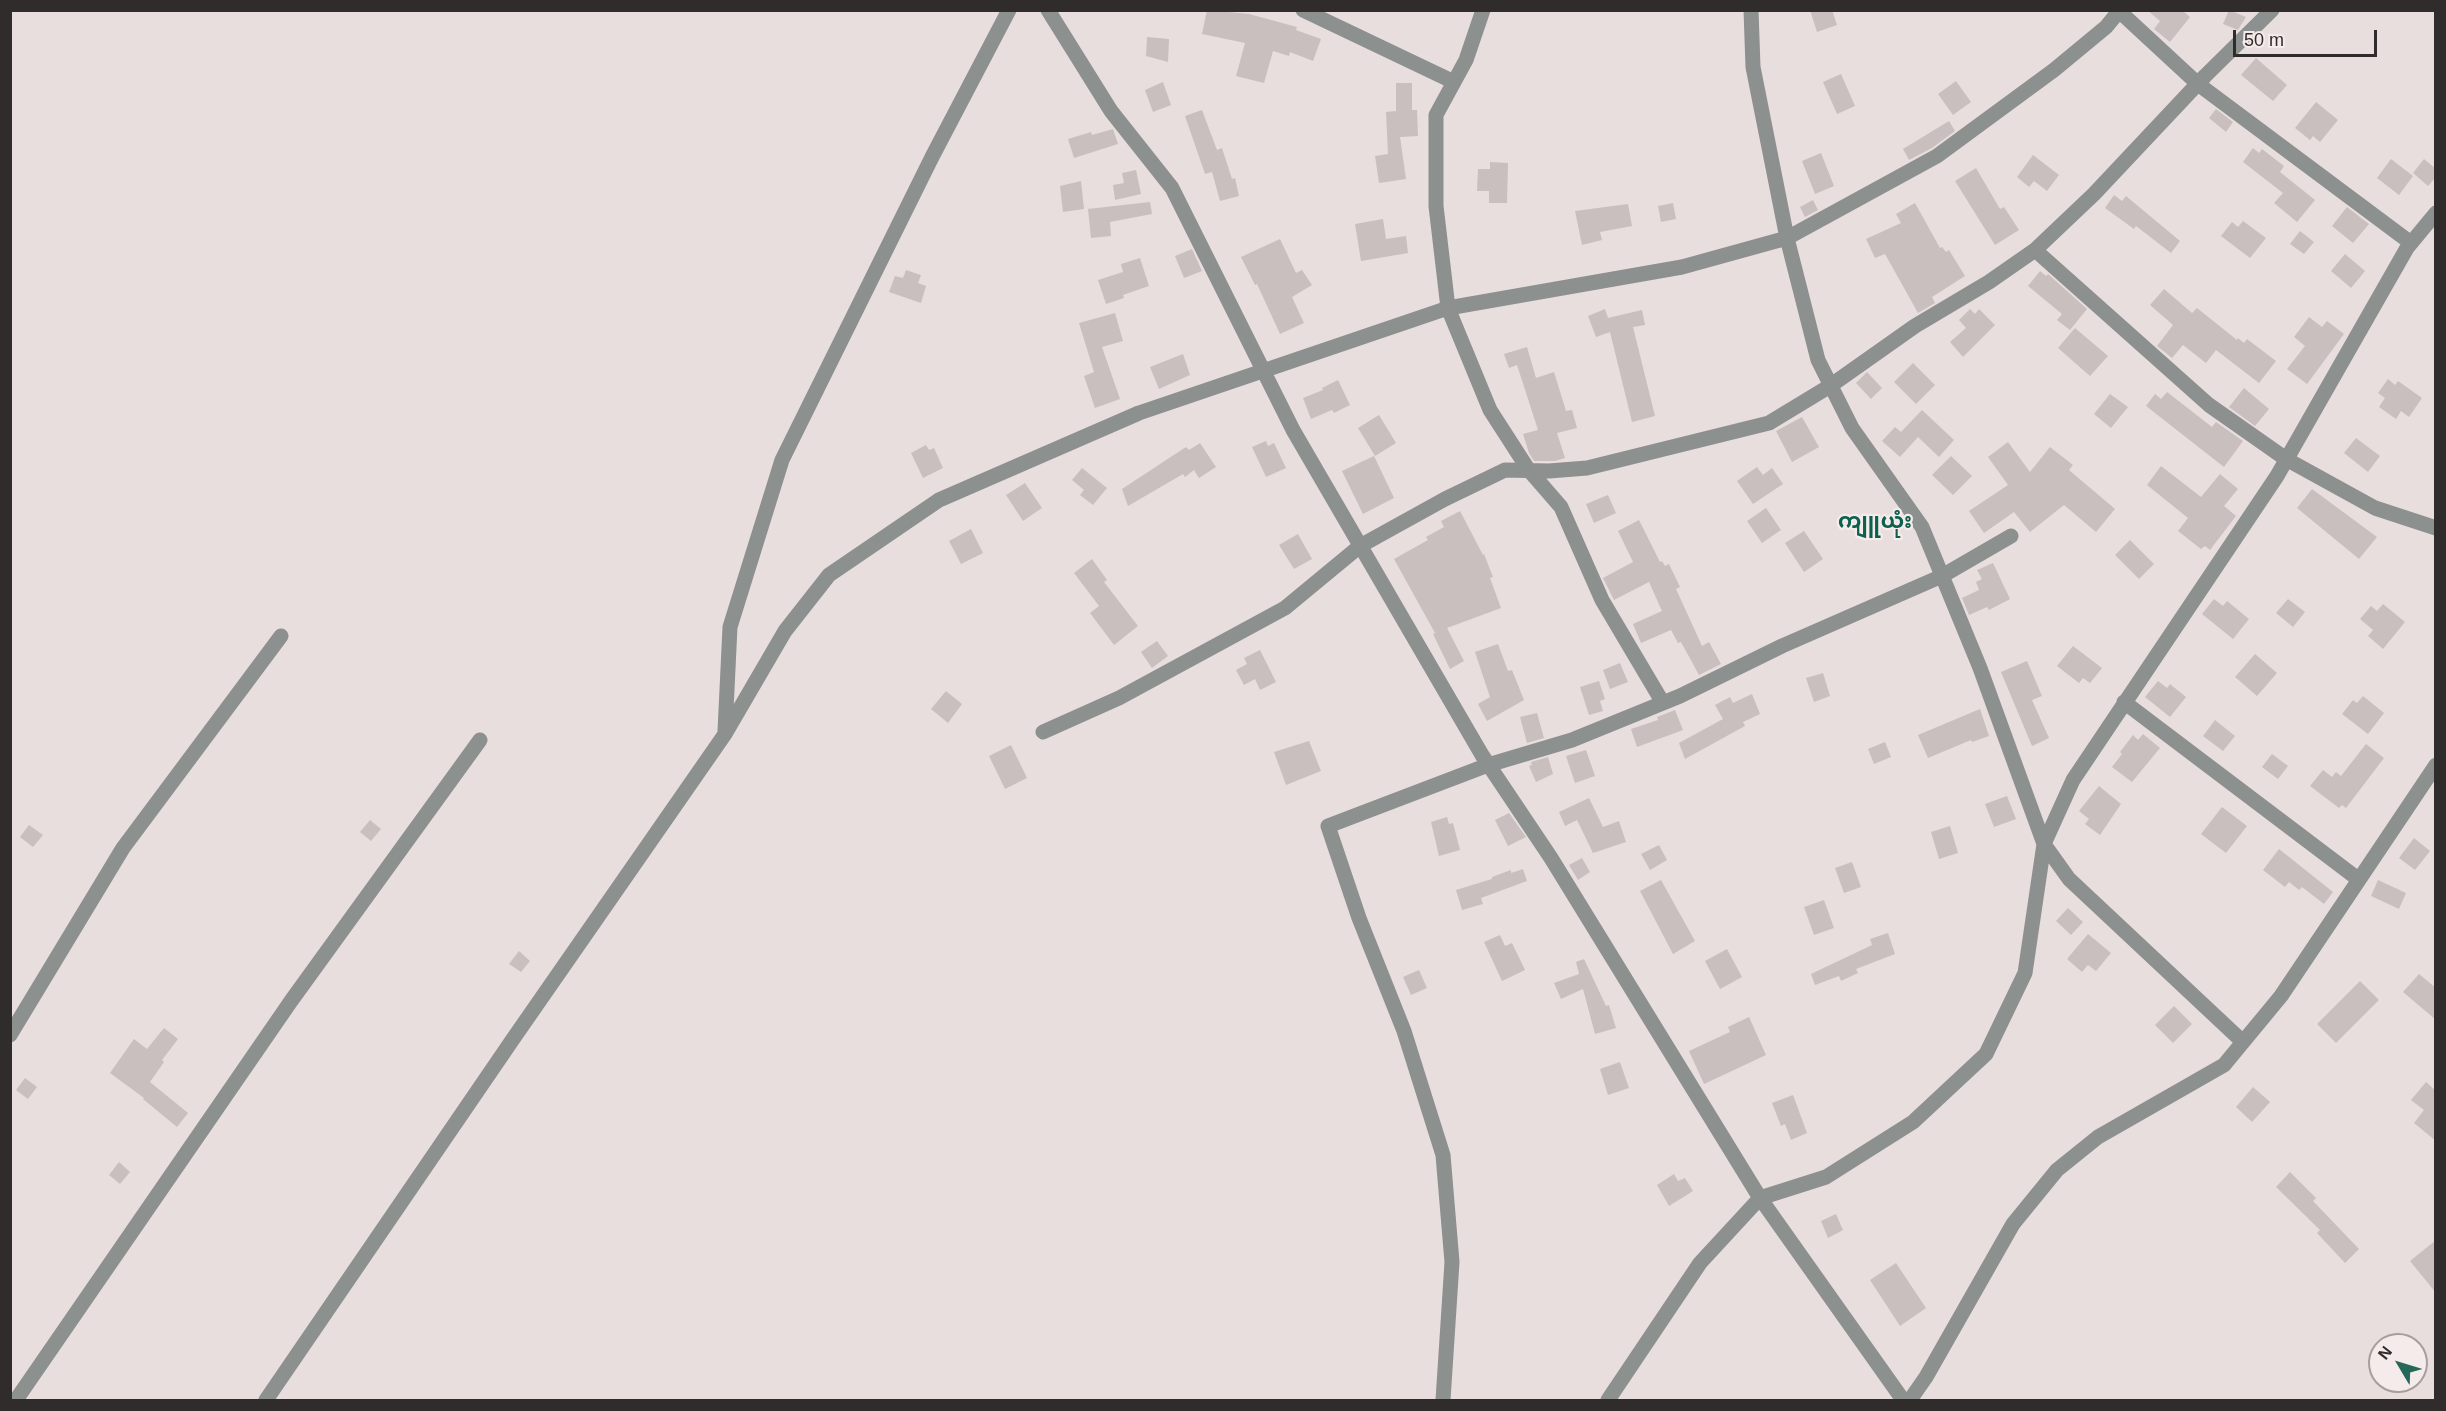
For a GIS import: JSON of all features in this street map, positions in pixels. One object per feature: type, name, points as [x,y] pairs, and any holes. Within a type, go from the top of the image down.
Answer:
[{"type":"street","points":[[725,734],[730,627],[782,460],[932,157],[1009,10]]},
{"type":"street","points":[[1048,10],[1111,111],[1172,188],[1293,430],[1488,765],[1551,858],[1760,1198],[1903,1401]]},
{"type":"street","points":[[1303,10],[1454,82]]},
{"type":"street","points":[[1483,10],[1466,60],[1437,115],[1436,206],[1449,308],[1490,410],[1528,470],[1561,507],[1602,600],[1663,703]]},
{"type":"street","points":[[1751,10],[1754,67],[1787,238],[1818,360],[1852,428],[1922,528],[1980,668],[2044,844],[2069,879],[2243,1042]]},
{"type":"street","points":[[1043,732],[1119,698],[1285,608],[1360,546],[1445,499],[1505,470],[1549,471],[1587,468],[1769,423],[1830,386],[1915,326],[1989,282],[2035,250],[2094,195],[2198,84],[2272,10]]},
{"type":"street","points":[[266,1401],[725,734],[785,631],[829,575],[939,500],[1139,413],[1449,308],[1682,267],[1787,238],[1937,156],[2054,70],[2106,27],[2119,11],[2198,84],[2411,243]]},
{"type":"street","points":[[1608,1401],[1701,1263],[1760,1198],[1826,1177],[1914,1122],[1986,1054],[2025,973],[2044,844],[2073,780],[2286,459],[2411,243],[2436,213]]},
{"type":"street","points":[[2035,250],[2209,405],[2286,459],[2375,508],[2436,528]]},
{"type":"street","points":[[1443,1401],[1452,1262],[1443,1155],[1404,1031],[1359,918],[1328,826],[1488,765],[1572,740],[1663,703],[1782,646],[1942,576],[2012,536]]},
{"type":"street","points":[[10,1035],[123,848],[281,636]]},
{"type":"street","points":[[2124,702],[2358,879]]},
{"type":"street","points":[[16,1401],[291,1000],[480,740]]},
{"type":"street","points":[[1910,1401],[2013,1224],[2057,1170],[2098,1137],[2224,1065],[2281,996],[2436,765]]},
{"type":"building","points":[[1207,10],[1249,14],[1297,27],[1296,30],[1321,39],[1313,61],[1290,52],[1289,56],[1273,51],[1264,83],[1236,76],[1245,43],[1202,34]]},
{"type":"building","points":[[1810,10],[1832,10],[1837,25],[1817,32]]},
{"type":"building","points":[[2147,10],[2182,10],[2190,17],[2170,42],[2154,29],[2160,21]]},
{"type":"building","points":[[2229,10],[2246,17],[2238,30],[2223,24]]},
{"type":"building","points":[[1147,37],[1169,39],[1168,62],[1146,56]]},
{"type":"building","points":[[2256,58],[2287,85],[2273,101],[2241,75]]},
{"type":"building","points":[[1841,74],[1855,106],[1837,114],[1823,82]]},
{"type":"building","points":[[1956,81],[1971,102],[1953,115],[1938,94]]},
{"type":"building","points":[[1163,82],[1171,105],[1153,112],[1145,90]]},
{"type":"building","points":[[1396,83],[1412,83],[1412,110],[1417,110],[1418,136],[1400,137],[1406,179],[1379,183],[1375,156],[1388,154],[1386,112],[1396,111]]},
{"type":"building","points":[[2316,102],[2338,120],[2320,142],[2313,136],[2310,140],[2295,128]]},
{"type":"building","points":[[2216,109],[2233,122],[2226,132],[2209,118]]},
{"type":"building","points":[[1202,110],[1217,150],[1222,148],[1232,179],[1235,178],[1239,196],[1220,201],[1212,172],[1205,174],[1185,116]]},
{"type":"building","points":[[1949,121],[1955,131],[1932,148],[1909,160],[1903,149]]},
{"type":"building","points":[[1113,129],[1118,144],[1074,158],[1068,139],[1091,132],[1092,135]]},
{"type":"building","points":[[2253,148],[2259,153],[2262,149],[2284,166],[2280,172],[2315,200],[2297,222],[2274,203],[2283,193],[2243,162]]},
{"type":"building","points":[[1821,153],[1834,186],[1815,194],[1802,161]]},
{"type":"building","points":[[2033,155],[2059,175],[2047,191],[2034,181],[2029,187],[2017,177]]},
{"type":"building","points":[[2391,159],[2413,176],[2399,195],[2377,178]]},
{"type":"building","points":[[2424,159],[2436,169],[2436,177],[2428,186],[2413,173]]},
{"type":"building","points":[[1490,162],[1508,163],[1507,203],[1489,203],[1489,191],[1477,191],[1478,169],[1490,169]]},
{"type":"building","points":[[1976,168],[2000,209],[2004,207],[2019,230],[1995,245],[1955,181]]},
{"type":"building","points":[[1136,170],[1141,194],[1115,200],[1113,185],[1124,183],[1122,173]]},
{"type":"building","points":[[1081,181],[1084,209],[1063,212],[1060,186]]},
{"type":"building","points":[[2114,195],[2122,201],[2126,196],[2180,241],[2171,253],[2136,226],[2134,229],[2105,208]]},
{"type":"building","points":[[1813,200],[1818,210],[1805,217],[1800,207]]},
{"type":"building","points":[[1150,202],[1152,214],[1110,222],[1111,236],[1091,238],[1088,209]]},
{"type":"building","points":[[1673,203],[1676,219],[1661,222],[1658,206]]},
{"type":"building","points":[[1915,203],[1940,248],[1942,247],[1946,252],[1949,250],[1965,276],[1932,297],[1935,303],[1918,313],[1885,254],[1875,258],[1866,239],[1901,223],[1896,214]]},
{"type":"building","points":[[1628,204],[1632,226],[1600,232],[1602,240],[1582,245],[1575,211]]},
{"type":"building","points":[[2347,207],[2369,224],[2353,243],[2332,226]]},
{"type":"building","points":[[1383,219],[1386,239],[1406,236],[1408,253],[1361,261],[1355,224]]},
{"type":"building","points":[[2243,221],[2266,238],[2250,258],[2221,236],[2232,222],[2238,227]]},
{"type":"building","points":[[2300,231],[2314,242],[2304,254],[2290,244]]},
{"type":"building","points":[[1280,239],[1296,273],[1302,270],[1312,285],[1292,297],[1304,323],[1280,334],[1257,284],[1255,285],[1241,257]]},
{"type":"building","points":[[1192,249],[1202,271],[1184,278],[1175,256]]},
{"type":"building","points":[[2345,254],[2365,271],[2351,288],[2331,271]]},
{"type":"building","points":[[1140,258],[1149,286],[1106,304],[1098,280],[1123,272],[1121,264]]},
{"type":"building","points":[[906,270],[921,275],[918,283],[926,286],[921,303],[889,292],[895,276],[903,278]]},
{"type":"building","points":[[2040,271],[2046,276],[2048,274],[2087,309],[2070,330],[2057,320],[2062,314],[2028,286]]},
{"type":"building","points":[[2164,289],[2192,313],[2197,308],[2237,340],[2238,338],[2244,343],[2247,339],[2276,361],[2259,383],[2216,350],[2206,363],[2183,345],[2172,358],[2157,346],[2173,325],[2150,305]]},
{"type":"building","points":[[1605,309],[1608,318],[1642,310],[1645,325],[1633,327],[1655,416],[1632,422],[1610,332],[1596,337],[1588,316]]},
{"type":"building","points":[[1970,309],[1975,314],[1979,309],[1995,325],[1963,357],[1950,342],[1966,328],[1959,320]]},
{"type":"building","points":[[1115,313],[1123,341],[1102,347],[1120,399],[1095,408],[1084,376],[1094,372],[1079,323]]},
{"type":"building","points":[[2309,317],[2322,327],[2327,321],[2344,334],[2307,384],[2287,369],[2305,346],[2294,337]]},
{"type":"building","points":[[2075,328],[2108,356],[2090,376],[2058,348]]},
{"type":"building","points":[[1527,347],[1536,378],[1554,372],[1566,411],[1572,410],[1577,428],[1557,433],[1565,458],[1555,461],[1534,461],[1523,434],[1538,430],[1517,365],[1509,368],[1504,354]]},
{"type":"building","points":[[1183,354],[1190,375],[1159,389],[1150,367]]},
{"type":"building","points":[[1913,363],[1935,385],[1916,404],[1894,382]]},
{"type":"building","points":[[1867,372],[1882,388],[1871,399],[1856,383]]},
{"type":"building","points":[[2388,379],[2395,385],[2398,381],[2422,398],[2409,417],[2401,411],[2396,419],[2379,407],[2385,398],[2378,393]]},
{"type":"building","points":[[1338,380],[1350,405],[1334,413],[1332,410],[1311,419],[1303,398],[1323,390],[1322,388]]},
{"type":"building","points":[[2244,388],[2269,409],[2255,426],[2229,407]]},
{"type":"building","points":[[2167,392],[2212,427],[2216,422],[2243,441],[2224,467],[2146,406],[2155,394],[2161,399]]},
{"type":"building","points":[[2110,394],[2128,407],[2111,428],[2094,414]]},
{"type":"building","points":[[1922,410],[1954,440],[1939,457],[1918,437],[1900,457],[1882,441],[1895,427],[1901,432]]},
{"type":"building","points":[[1379,415],[1396,443],[1375,456],[1358,428]]},
{"type":"building","points":[[1802,417],[1819,447],[1792,462],[1776,431]]},
{"type":"building","points":[[2356,438],[2380,456],[2368,472],[2344,453]]},
{"type":"building","points":[[1266,441],[1268,446],[1274,443],[1286,468],[1266,477],[1252,447]]},
{"type":"building","points":[[2008,442],[2030,472],[2050,447],[2073,465],[2069,470],[2115,509],[2096,532],[2064,505],[2030,532],[2014,512],[1984,533],[1969,511],[2008,485],[1988,457]]},
{"type":"building","points":[[1200,443],[1216,467],[1199,478],[1194,470],[1185,477],[1183,474],[1128,506],[1122,489],[1186,447],[1189,450]]},
{"type":"building","points":[[926,445],[929,450],[934,448],[943,468],[923,478],[911,453]]},
{"type":"building","points":[[1374,456],[1394,498],[1363,514],[1342,471]]},
{"type":"building","points":[[1951,456],[1972,476],[1953,495],[1932,475]]},
{"type":"building","points":[[2161,466],[2201,497],[2220,474],[2238,489],[2224,506],[2236,516],[2210,550],[2205,546],[2201,549],[2178,531],[2188,518],[2147,485]]},
{"type":"building","points":[[1757,467],[1763,475],[1772,468],[1783,484],[1753,504],[1737,481]]},
{"type":"building","points":[[1082,468],[1107,488],[1093,505],[1080,495],[1084,490],[1072,480]]},
{"type":"building","points":[[1025,483],[1042,508],[1023,521],[1006,495]]},
{"type":"building","points":[[2312,489],[2377,537],[2359,559],[2297,508]]},
{"type":"building","points":[[1608,495],[1616,513],[1594,523],[1586,504]]},
{"type":"building","points":[[1766,508],[1781,530],[1762,543],[1747,521]]},
{"type":"building","points":[[1460,511],[1484,554],[1501,608],[1447,628],[1464,661],[1450,669],[1433,634],[1440,631],[1435,633],[1394,559],[1428,540],[1426,537],[1444,527],[1441,521]]},
{"type":"building","points":[[1639,520],[1660,562],[1662,561],[1665,566],[1669,564],[1680,587],[1676,589],[1702,646],[1709,642],[1721,664],[1699,675],[1681,642],[1678,643],[1671,630],[1641,643],[1633,624],[1662,611],[1649,582],[1614,600],[1603,578],[1633,562],[1618,531]]},
{"type":"building","points":[[971,529],[983,553],[961,564],[949,541]]},
{"type":"building","points":[[1804,531],[1823,559],[1804,572],[1785,543]]},
{"type":"building","points":[[1298,534],[1312,559],[1294,569],[1279,545]]},
{"type":"building","points":[[2130,540],[2154,564],[2139,579],[2115,555]]},
{"type":"building","points":[[1092,559],[1107,580],[1104,582],[1138,626],[1114,645],[1090,613],[1099,606],[1074,573]]},
{"type":"building","points":[[1993,563],[2010,599],[1989,610],[1987,607],[1969,615],[1962,598],[1979,590],[1976,582],[1982,579],[1977,570]]},
{"type":"building","points":[[2214,599],[2223,606],[2227,601],[2249,619],[2233,639],[2202,614]]},
{"type":"building","points":[[2288,599],[2305,612],[2293,627],[2276,613]]},
{"type":"building","points":[[2383,604],[2405,622],[2383,649],[2368,636],[2373,630],[2360,619],[2371,606],[2377,611]]},
{"type":"building","points":[[1157,641],[1168,656],[1152,668],[1141,652]]},
{"type":"building","points":[[1498,644],[1508,671],[1512,670],[1524,700],[1487,721],[1478,704],[1490,697],[1475,652]]},
{"type":"building","points":[[2073,646],[2102,668],[2090,683],[2083,678],[2079,683],[2057,666]]},
{"type":"building","points":[[1260,650],[1276,682],[1260,690],[1255,679],[1244,685],[1236,670],[1247,664],[1244,658]]},
{"type":"building","points":[[2255,654],[2277,673],[2257,696],[2235,677]]},
{"type":"building","points":[[2027,661],[2042,696],[2032,700],[2049,738],[2032,746],[2001,672]]},
{"type":"building","points":[[1620,663],[1628,682],[1610,689],[1603,670]]},
{"type":"building","points":[[1823,673],[1830,696],[1814,702],[1806,678]]},
{"type":"building","points":[[1599,681],[1605,699],[1600,701],[1603,711],[1589,715],[1580,687]]},
{"type":"building","points":[[2158,681],[2167,688],[2170,684],[2186,697],[2170,717],[2145,697]]},
{"type":"building","points":[[946,691],[962,704],[948,723],[931,709]]},
{"type":"building","points":[[1752,694],[1760,714],[1743,722],[1745,726],[1685,759],[1679,743],[1723,719],[1715,705],[1730,697],[1733,703]]},
{"type":"building","points":[[2363,696],[2384,713],[2368,734],[2342,714],[2353,700],[2357,703]]},
{"type":"building","points":[[1980,709],[1989,736],[1972,742],[1971,740],[1928,758],[1918,735]]},
{"type":"building","points":[[1675,710],[1683,730],[1637,747],[1631,729],[1658,720],[1657,717]]},
{"type":"building","points":[[1537,713],[1544,738],[1527,743],[1520,717]]},
{"type":"building","points":[[2215,720],[2235,736],[2223,751],[2203,736]]},
{"type":"building","points":[[2143,734],[2160,748],[2132,782],[2112,767],[2133,735],[2138,740]]},
{"type":"building","points":[[1309,741],[1321,771],[1286,785],[1274,752]]},
{"type":"building","points":[[1885,742],[1891,757],[1874,764],[1868,749]]},
{"type":"building","points":[[2366,744],[2384,758],[2346,808],[2342,805],[2339,808],[2310,786],[2323,770],[2332,777],[2336,772],[2341,776]]},
{"type":"building","points":[[1011,745],[1027,778],[1005,789],[989,756]]},
{"type":"building","points":[[1586,750],[1595,776],[1575,783],[1566,756]]},
{"type":"building","points":[[2272,754],[2288,766],[2278,779],[2262,767]]},
{"type":"building","points":[[1548,757],[1553,774],[1536,782],[1529,766],[1532,765],[1531,762]]},
{"type":"building","points":[[2099,786],[2121,804],[2100,835],[2085,824],[2089,819],[2079,811]]},
{"type":"building","points":[[2007,796],[2016,819],[1994,827],[1985,804]]},
{"type":"building","points":[[1589,798],[1603,827],[1619,821],[1626,842],[1593,853],[1577,820],[1565,826],[1559,812]]},
{"type":"building","points":[[2222,807],[2247,826],[2226,853],[2201,834]]},
{"type":"building","points":[[1509,813],[1526,837],[1508,846],[1495,820]]},
{"type":"building","points":[[1447,817],[1449,824],[1453,823],[1460,850],[1439,856],[1431,822]]},
{"type":"building","points":[[370,820],[381,829],[371,841],[360,832]]},
{"type":"building","points":[[29,825],[43,835],[33,847],[20,837]]},
{"type":"building","points":[[1950,826],[1958,853],[1939,859],[1931,832]]},
{"type":"building","points":[[2414,838],[2430,851],[2415,870],[2399,858]]},
{"type":"building","points":[[1659,845],[1667,860],[1650,870],[1641,854]]},
{"type":"building","points":[[2279,849],[2333,892],[2324,904],[2302,887],[2299,890],[2289,882],[2285,887],[2263,870]]},
{"type":"building","points":[[1582,858],[1590,872],[1578,880],[1569,865]]},
{"type":"building","points":[[1852,862],[1861,887],[1844,893],[1835,868]]},
{"type":"building","points":[[1523,869],[1527,881],[1481,898],[1483,904],[1462,910],[1456,890],[1492,879],[1492,877],[1511,870],[1511,873]]},
{"type":"building","points":[[1661,880],[1695,941],[1673,954],[1640,891]]},
{"type":"building","points":[[2378,880],[2406,893],[2399,909],[2371,896]]},
{"type":"building","points":[[1824,900],[1834,928],[1814,935],[1804,907]]},
{"type":"building","points":[[2068,908],[2083,922],[2071,935],[2056,921]]},
{"type":"building","points":[[1888,933],[1895,954],[1856,969],[1858,973],[1841,981],[1839,976],[1815,985],[1811,974],[1872,945],[1870,939]]},
{"type":"building","points":[[2088,934],[2111,953],[2096,971],[2088,965],[2082,972],[2067,959]]},
{"type":"building","points":[[1500,935],[1505,946],[1512,943],[1525,970],[1502,981],[1484,942]]},
{"type":"building","points":[[1727,949],[1742,977],[1720,989],[1705,961]]},
{"type":"building","points":[[519,951],[530,961],[521,972],[509,964]]},
{"type":"building","points":[[1584,959],[1606,1006],[1609,1005],[1616,1028],[1595,1034],[1583,989],[1561,999],[1554,983],[1579,974],[1576,962]]},
{"type":"building","points":[[1419,970],[1427,988],[1411,995],[1403,977]]},
{"type":"building","points":[[2419,974],[2436,988],[2436,1020],[2403,992]]},
{"type":"building","points":[[2360,981],[2379,1000],[2336,1043],[2317,1024]]},
{"type":"building","points":[[2174,1006],[2192,1024],[2173,1043],[2155,1025]]},
{"type":"building","points":[[1749,1017],[1766,1055],[1704,1084],[1689,1051],[1730,1032],[1728,1027]]},
{"type":"building","points":[[164,1028],[178,1039],[162,1060],[164,1062],[150,1082],[188,1113],[177,1127],[144,1098],[110,1073],[134,1039],[147,1049]]},
{"type":"building","points":[[1620,1062],[1629,1088],[1608,1095],[1600,1069]]},
{"type":"building","points":[[25,1078],[37,1087],[28,1099],[16,1090]]},
{"type":"building","points":[[2426,1082],[2436,1091],[2436,1141],[2414,1123],[2424,1110],[2411,1100]]},
{"type":"building","points":[[2253,1087],[2270,1102],[2252,1122],[2236,1107]]},
{"type":"building","points":[[1793,1095],[1807,1133],[1791,1140],[1785,1124],[1781,1126],[1772,1103]]},
{"type":"building","points":[[119,1162],[130,1172],[120,1184],[109,1175]]},
{"type":"building","points":[[2290,1172],[2316,1198],[2313,1201],[2359,1249],[2345,1263],[2317,1233],[2320,1230],[2276,1187]]},
{"type":"building","points":[[1674,1174],[1678,1181],[1685,1178],[1693,1191],[1669,1206],[1657,1185]]},
{"type":"building","points":[[1836,1214],[1843,1230],[1828,1238],[1821,1221]]},
{"type":"building","points":[[2436,1240],[2436,1293],[2410,1261]]},
{"type":"building","points":[[1896,1263],[1926,1308],[1900,1326],[1870,1280]]},
{"type":"district","name":"ကျူယုံး","points":[[1875,522]]}]
